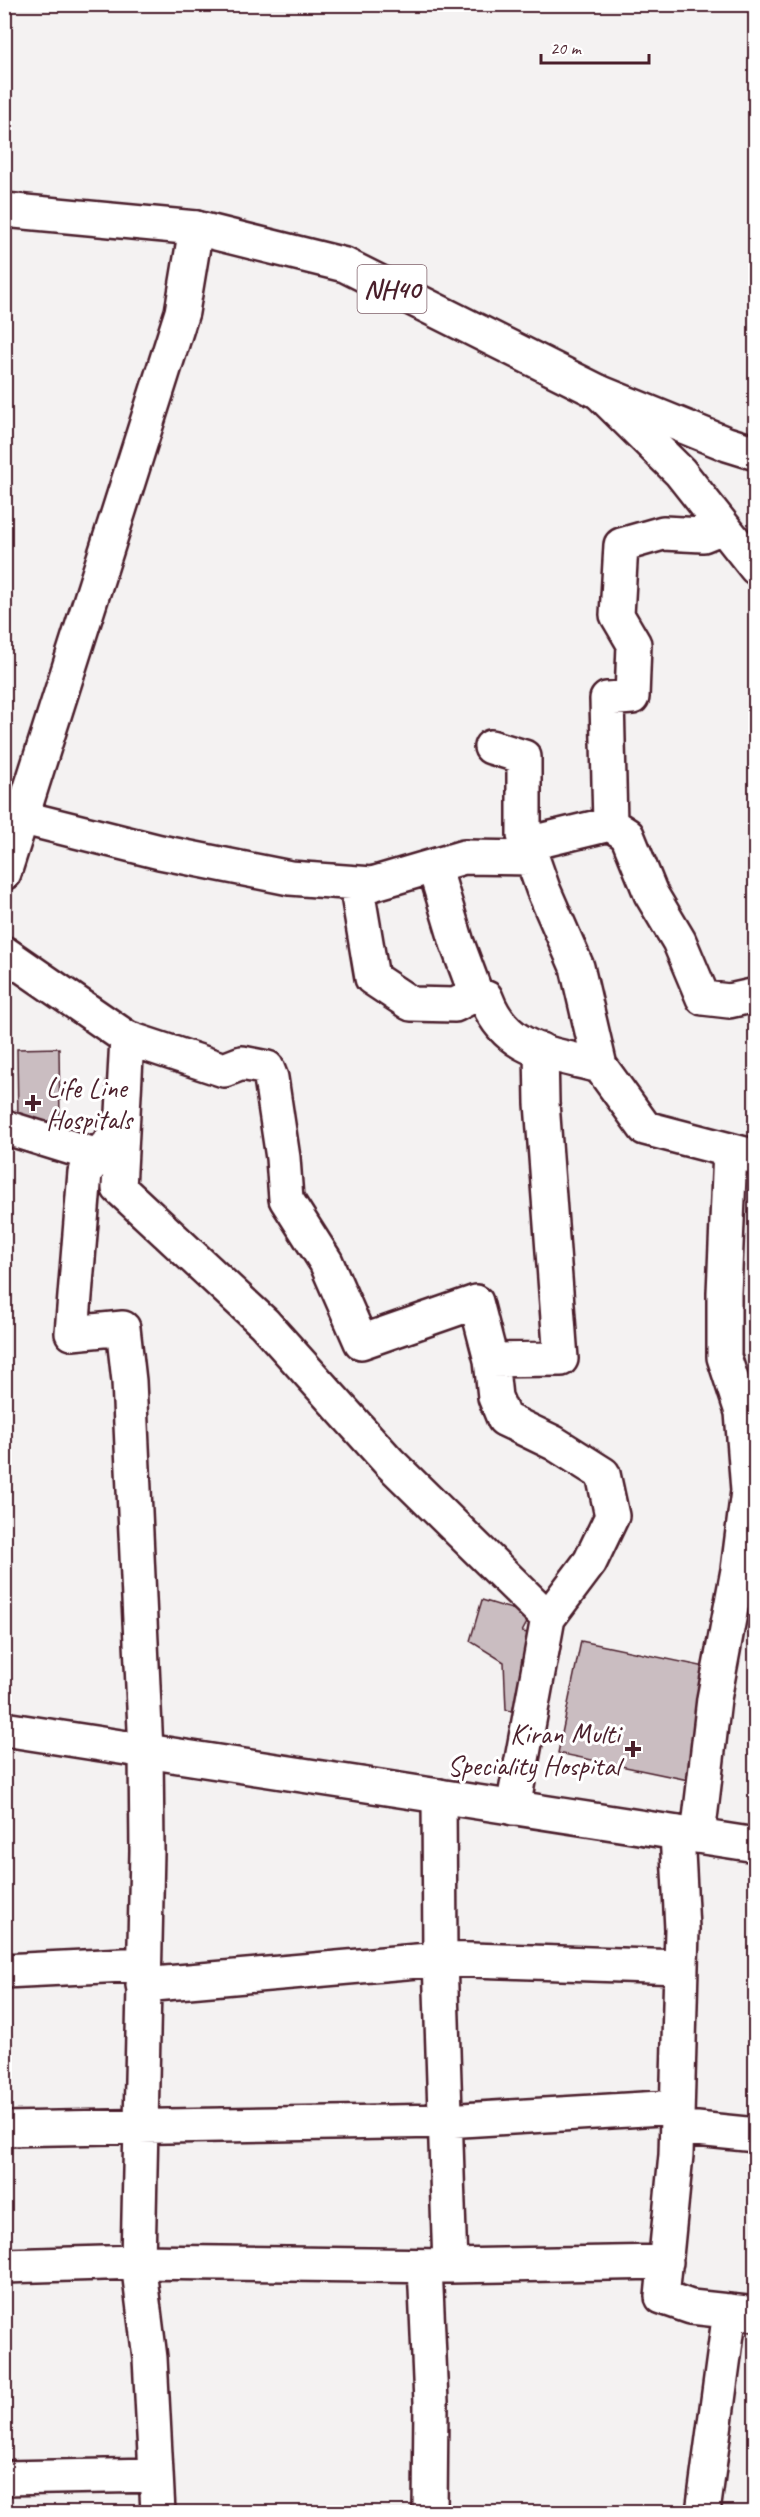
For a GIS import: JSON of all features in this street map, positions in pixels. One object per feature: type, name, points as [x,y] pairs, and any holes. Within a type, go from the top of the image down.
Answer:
[{"type":"main road","name":"NH40","points":[[4,210],[196,228],[345,265],[599,392],[727,444],[756,453]]},
{"type":"main road","points":[[4,873],[14,816],[182,312],[196,228]]},
{"type":"main road","points":[[599,392],[680,472],[756,568]]},
{"type":"main road","points":[[610,824],[607,699],[632,697],[634,644],[617,615],[621,545],[663,533],[703,535],[723,527]]},
{"type":"main road","points":[[491,747],[524,758],[524,835],[577,967],[600,1066],[645,1128],[743,1154],[724,1293],[724,1357],[742,1412],[748,1491],[738,1570],[687,1834],[676,2155],[662,2297],[691,2307],[743,2313],[703,2512]]},
{"type":"main road","points":[[14,816],[160,852],[290,878],[372,884],[464,857],[530,851],[610,824]]},
{"type":"main road","points":[[610,824],[627,835],[651,894],[680,940],[703,998],[729,1001],[756,995]]},
{"type":"main road","points":[[434,866],[457,943],[476,994],[486,998],[494,1018],[519,1042],[600,1066]]},
{"type":"main road","points":[[356,883],[372,978],[411,1004],[455,1005],[476,994]]},
{"type":"main road","points":[[4,953],[127,1038],[224,1070],[242,1063],[267,1068],[271,1078],[286,1199],[326,1262],[361,1342],[476,1302],[491,1360],[495,1397],[504,1419],[554,1443],[603,1474],[612,1516],[590,1562],[548,1617],[513,1808]]},
{"type":"main road","points":[[127,1038],[119,1188],[264,1323],[389,1462],[548,1617]]},
{"type":"main road","points":[[491,1360],[561,1359],[542,1103],[541,1050]]},
{"type":"main road","points":[[4,1127],[98,1156]]},
{"type":"main road","points":[[122,1127],[85,1172],[72,1333],[123,1328],[129,1381],[146,1751],[138,2262],[150,2358],[158,2512]]},
{"type":"main road","points":[[4,1729],[756,1845]]},
{"type":"main road","points":[[430,2512],[431,2402],[446,2121],[440,1959],[439,1796]]},
{"type":"main road","points":[[4,1971],[144,1975],[440,1959],[681,1967]]},
{"type":"main road","points":[[4,2129],[677,2117],[756,2135]]},
{"type":"main road","points":[[4,2266],[138,2262],[437,2266],[666,2262]]},
{"type":"main road","points":[[4,2478],[156,2475]]},
{"type":"building","points":[[59,1048],[60,1121],[18,1121],[17,1049]]},
{"type":"building","points":[[482,1600],[531,1615],[522,1632],[534,1634],[530,1714],[506,1710],[504,1662],[470,1641]]},
{"type":"building","points":[[581,1641],[720,1670],[698,1782],[558,1753]]},
{"type":"place","name":"Life Line Hospitals","points":[[33,1103]]},
{"type":"place","name":"Kiran Multi Speciality Hospital","points":[[633,1749]]}]
